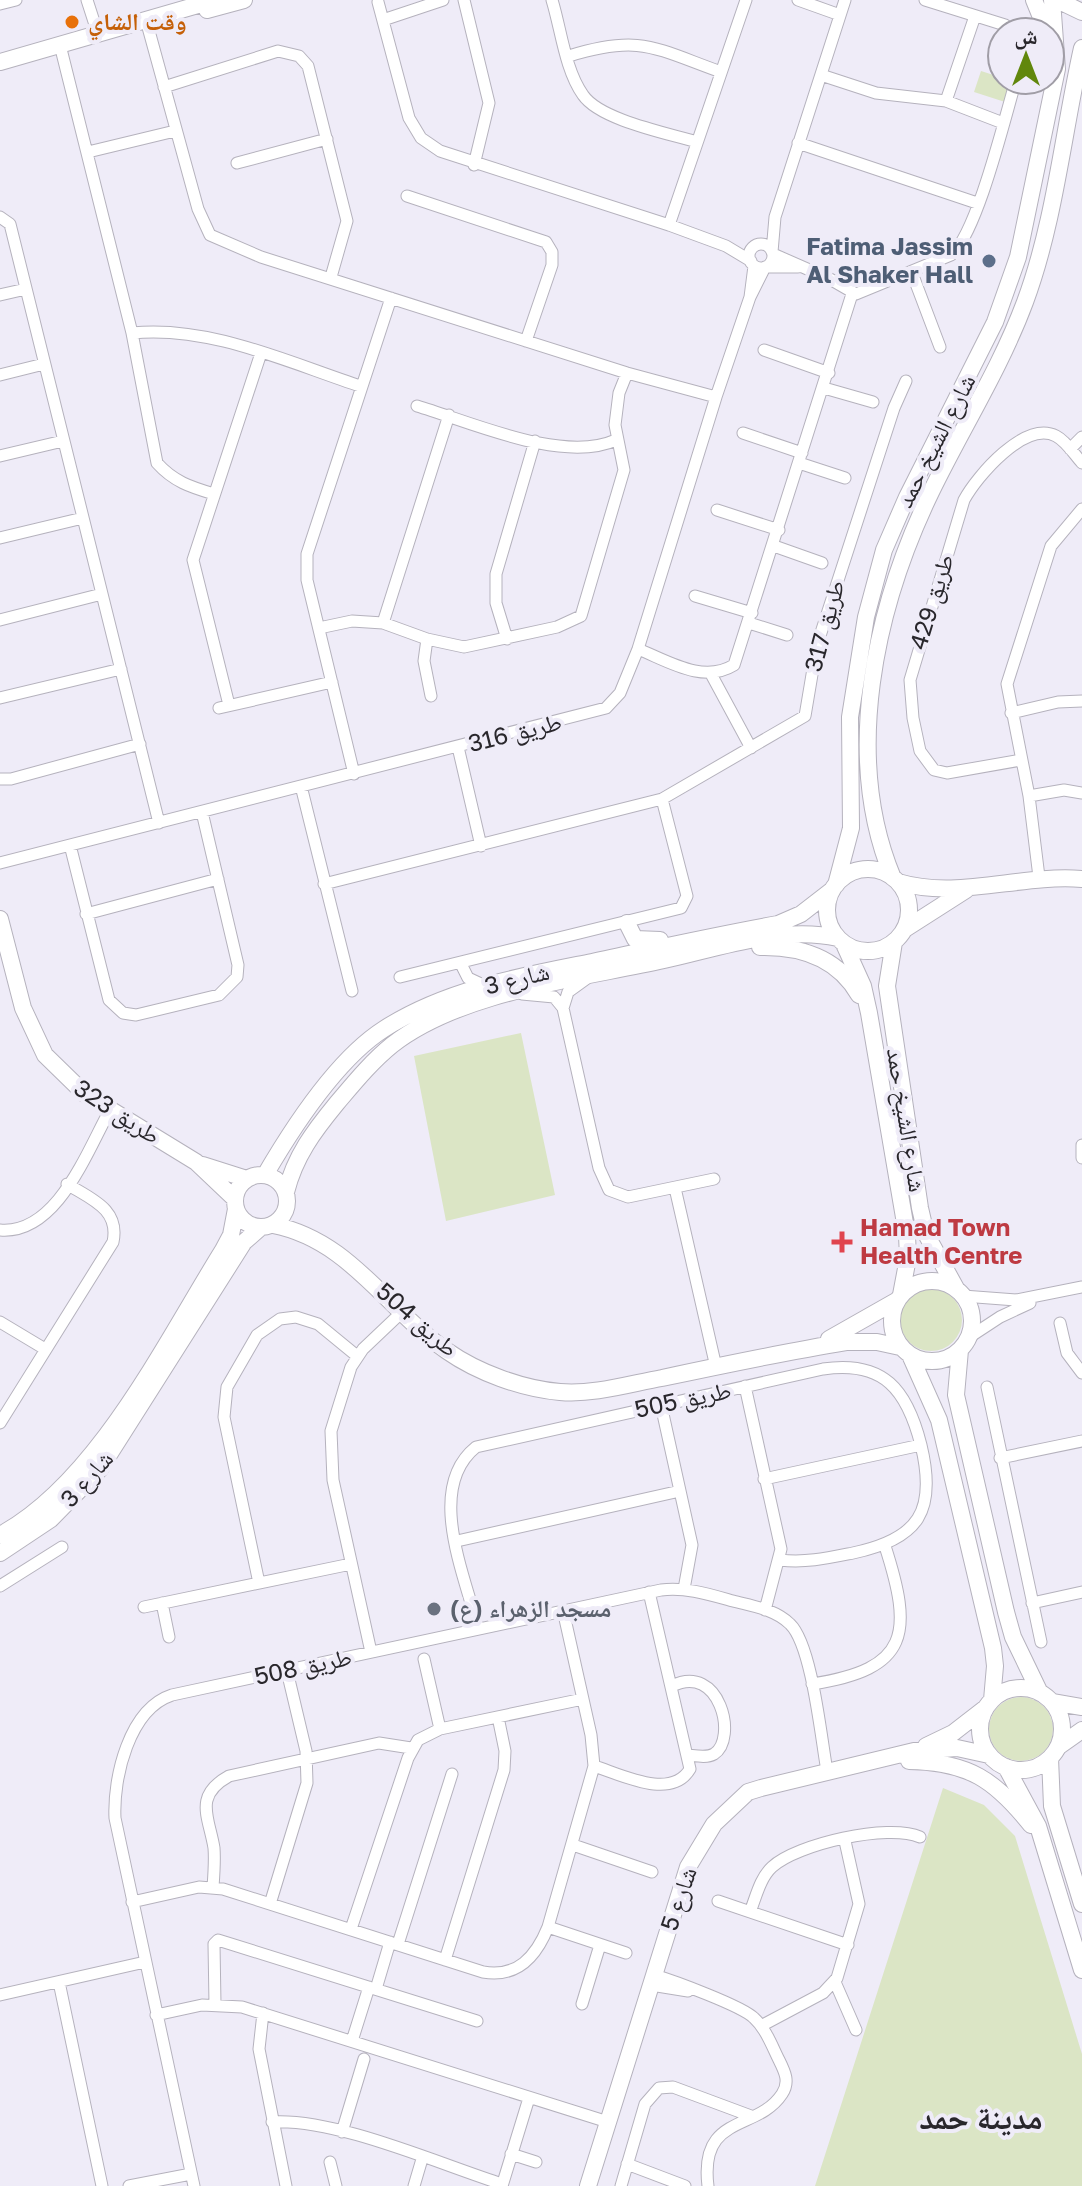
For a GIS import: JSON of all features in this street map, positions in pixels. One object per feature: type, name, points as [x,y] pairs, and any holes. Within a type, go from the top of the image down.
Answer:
[{"type":"street","points":[[0,4],[16,0]]},
{"type":"street","points":[[87,0],[98,34]]},
{"type":"street","points":[[0,62],[215,0]]},
{"type":"street","points":[[177,11],[204,11],[244,0]]},
{"type":"street","points":[[383,20],[443,0]]},
{"type":"street","points":[[464,0],[489,103],[474,165]]},
{"type":"street","points":[[552,0],[578,88],[592,105],[697,142]]},
{"type":"street","points":[[669,225],[746,0]]},
{"type":"street","points":[[798,0],[840,15]]},
{"type":"street","points":[[759,265],[772,253],[775,217],[845,0]]},
{"type":"street","points":[[925,0],[951,4],[986,20]]},
{"type":"street","points":[[1054,0],[1082,12]]},
{"type":"street","points":[[378,2],[416,132],[433,148],[474,165],[669,225],[726,246],[759,265],[798,267]]},
{"type":"street","points":[[946,101],[975,16]]},
{"type":"street","points":[[146,20],[198,209],[210,235],[249,253],[627,373],[716,397]]},
{"type":"street","points":[[569,56],[609,44],[635,43],[721,72]]},
{"type":"street","points":[[60,45],[132,333],[157,463],[169,477],[214,494]]},
{"type":"street","name":"شارع الشيخ حمد","points":[[896,880],[875,830],[867,777],[869,722],[883,627],[901,562],[921,515],[995,373],[1024,304],[1046,227],[1082,48]]},
{"type":"street","points":[[164,87],[278,51],[299,56],[308,66],[347,221],[331,277]]},
{"type":"street","points":[[821,75],[876,93],[920,95],[946,101],[1003,123]]},
{"type":"street","points":[[726,246],[767,246],[772,253],[830,279],[852,294],[864,293],[946,258],[959,248],[977,203],[1011,96]]},
{"type":"street","name":"شارع الشيخ حمد","points":[[834,888],[851,828],[850,717],[869,604],[884,550],[907,497],[978,357],[1006,293],[1025,231],[1052,96]]},
{"type":"street","points":[[88,152],[175,131]]},
{"type":"street","points":[[237,163],[327,139]]},
{"type":"street","points":[[798,143],[977,203]]},
{"type":"street","points":[[407,196],[546,242],[552,252],[552,265],[526,341]]},
{"type":"street","points":[[0,217],[10,224],[159,823]]},
{"type":"street","points":[[759,265],[755,246],[775,217]]},
{"type":"street","name":"طريق 316","points":[[0,863],[606,708],[620,693],[638,649],[759,265]]},
{"type":"street","points":[[912,273],[940,347]]},
{"type":"street","points":[[0,295],[26,289]]},
{"type":"street","points":[[638,649],[704,675],[734,665],[852,294]]},
{"type":"street","points":[[354,774],[307,580],[307,554],[391,298]]},
{"type":"street","points":[[132,333],[181,332],[261,353],[360,386]]},
{"type":"street","points":[[764,350],[829,373]]},
{"type":"street","points":[[261,353],[214,494],[194,568],[224,706],[332,682]]},
{"type":"street","points":[[0,375],[44,364]]},
{"type":"street","points":[[319,628],[352,621],[383,623],[427,639],[464,647],[557,627],[575,620],[584,610],[624,470],[616,440],[617,410],[627,373]]},
{"type":"street","name":"طريق 317","points":[[324,884],[662,799],[801,719],[809,708],[817,645],[894,408],[906,381]]},
{"type":"street","points":[[824,388],[873,402]]},
{"type":"street","points":[[417,406],[535,441],[579,449],[616,440]]},
{"type":"street","points":[[383,623],[449,415]]},
{"type":"street","points":[[743,433],[845,478]]},
{"type":"street","name":"طريق 429","points":[[1021,760],[947,773],[934,770],[920,751],[910,680],[964,500],[976,479],[1014,444],[1033,433],[1056,436],[1082,463]]},
{"type":"street","points":[[1070,449],[1082,437]]},
{"type":"street","points":[[0,456],[63,441]]},
{"type":"street","points":[[507,639],[496,603],[496,574],[535,441]]},
{"type":"street","points":[[1039,877],[1029,796],[1011,713],[1008,673],[1051,546],[1082,509]]},
{"type":"street","points":[[717,510],[779,530]]},
{"type":"street","points":[[0,538],[83,518]]},
{"type":"street","points":[[774,546],[822,563]]},
{"type":"street","points":[[0,620],[102,594]]},
{"type":"street","points":[[695,596],[787,635]]},
{"type":"street","points":[[427,639],[424,661],[431,696]]},
{"type":"street","points":[[0,698],[121,669]]},
{"type":"street","points":[[711,674],[751,748]]},
{"type":"street","points":[[1011,713],[1058,702],[1082,701]]},
{"type":"street","points":[[0,779],[140,744]]},
{"type":"street","points":[[458,747],[481,846]]},
{"type":"street","points":[[301,786],[352,991]]},
{"type":"street","points":[[1029,796],[1064,790],[1082,793]]},
{"type":"street","points":[[400,977],[676,910],[686,900],[662,799]]},
{"type":"street","points":[[70,845],[107,994],[118,1010],[136,1015],[204,999],[219,995],[237,977],[238,965],[202,812]]},
{"type":"street","points":[[971,887],[875,951],[841,941],[827,910],[834,888],[863,870],[926,889],[971,887],[1039,877],[1082,879]]},
{"type":"street","points":[[86,914],[218,879]]},
{"type":"street","points":[[896,880],[908,899],[900,936]]},
{"type":"street","name":"شارع 3","points":[[287,1198],[295,1161],[314,1131],[364,1071],[393,1044],[460,1010],[722,941],[793,918],[834,888]]},
{"type":"street","name":"طريق 323","points":[[0,919],[23,1008],[39,1046],[63,1076],[110,1110],[196,1162],[247,1179]]},
{"type":"street","points":[[627,923],[635,939],[642,942],[695,933],[722,941],[811,953],[828,961],[852,982],[869,1013]]},
{"type":"street","name":"شارع 3","points":[[265,1175],[320,1094],[367,1042],[413,1012],[486,987],[722,941],[811,933],[841,941]]},
{"type":"street","name":"شارع الشيخ حمد","points":[[900,936],[887,986],[920,1208],[926,1234],[960,1293]]},
{"type":"street","name":"شارع الشيخ حمد","points":[[841,941],[863,986],[907,1235],[908,1258],[899,1298]]},
{"type":"street","points":[[461,964],[468,978],[486,987]]},
{"type":"street","points":[[456,996],[462,975],[461,964]]},
{"type":"street","points":[[563,1008],[568,992],[588,977]]},
{"type":"street","points":[[512,994],[554,997],[563,1008],[604,1183],[609,1190],[628,1197],[714,1179]]},
{"type":"street","points":[[0,1230],[34,1222],[46,1214],[110,1110]]},
{"type":"street","points":[[1082,1145],[1082,1158]]},
{"type":"street","name":"طريق 323","points":[[196,1162],[235,1204]]},
{"type":"street","points":[[265,1175],[278,1180],[287,1198],[267,1226],[248,1224],[235,1204],[247,1179],[265,1175]]},
{"type":"street","points":[[0,1423],[113,1242],[113,1221],[106,1209],[67,1184]]},
{"type":"street","points":[[675,1188],[716,1367]]},
{"type":"street","name":"طريق 504","points":[[287,1198],[317,1239],[374,1282],[402,1312],[447,1351],[479,1368],[521,1384],[561,1392],[603,1389],[860,1340],[905,1351]]},
{"type":"street","name":"شارع 3","points":[[0,1535],[46,1505],[94,1453],[223,1250],[231,1235],[235,1204]]},
{"type":"street","name":"شارع 3","points":[[0,1553],[51,1519],[100,1469],[244,1242],[267,1226]]},
{"type":"street","name":"طريق 504","points":[[267,1226],[317,1239]]},
{"type":"street","points":[[1082,1287],[1016,1300],[960,1293],[943,1283],[928,1281],[914,1285],[899,1298],[891,1322],[939,1420],[993,1648],[995,1666],[980,1730],[989,1755],[1006,1767],[1029,1805],[1044,1843],[1082,1970]]},
{"type":"street","points":[[960,1293],[972,1316],[956,1395],[1013,1637],[1061,1720],[1054,1752],[1052,1806],[1082,1904]]},
{"type":"street","points":[[905,1351],[939,1361],[1018,1307],[1056,1293]]},
{"type":"street","name":"طريق 504","points":[[810,1348],[862,1323],[899,1298]]},
{"type":"street","points":[[371,1652],[329,1448],[338,1403],[357,1356],[402,1312]]},
{"type":"street","points":[[259,1583],[224,1417],[224,1397],[231,1377],[257,1335],[273,1322],[288,1318],[318,1324],[357,1356]]},
{"type":"street","points":[[0,1322],[45,1349]]},
{"type":"street","points":[[1060,1323],[1067,1353],[1082,1373]]},
{"type":"street","name":"طريق 505","points":[[478,1628],[450,1519],[449,1495],[459,1466],[476,1447],[838,1367],[869,1371],[902,1394],[914,1416],[928,1489],[924,1507],[902,1537],[885,1546],[811,1562],[780,1560]]},
{"type":"street","points":[[745,1386],[780,1539],[780,1560],[765,1610]]},
{"type":"street","points":[[987,1387],[1041,1642]]},
{"type":"street","points":[[661,1405],[692,1545],[684,1589]]},
{"type":"street","points":[[1000,1458],[1082,1441]]},
{"type":"street","points":[[764,1479],[921,1445]]},
{"type":"street","points":[[457,1541],[680,1491]]},
{"type":"street","points":[[812,1684],[864,1674],[886,1657],[894,1644],[899,1629],[899,1596],[885,1546]]},
{"type":"street","points":[[0,1586],[62,1547]]},
{"type":"street","points":[[144,1607],[351,1564]]},
{"type":"street","name":"طريق 508","points":[[192,2180],[114,1805],[140,1719],[164,1698],[563,1610],[649,1592],[684,1589],[765,1610],[781,1617],[798,1635],[812,1684],[827,1771]]},
{"type":"street","points":[[594,1766],[654,1784],[667,1784],[688,1773],[689,1755],[649,1592]]},
{"type":"street","points":[[1032,1603],[1082,1592]]},
{"type":"street","points":[[162,1603],[169,1637]]},
{"type":"street","points":[[132,1902],[213,1887],[483,1972],[512,1971],[528,1961],[548,1927],[594,1766],[563,1610]]},
{"type":"street","points":[[424,1659],[440,1729]]},
{"type":"street","points":[[270,1904],[305,1795],[307,1760],[287,1671]]},
{"type":"street","points":[[672,1686],[690,1680],[709,1685],[714,1691],[723,1721],[722,1743],[715,1753],[689,1755]]},
{"type":"street","points":[[988,1704],[1019,1688],[1082,1707]]},
{"type":"street","points":[[351,1929],[411,1748],[426,1734],[440,1729],[583,1699]]},
{"type":"street","name":"شارع 5","points":[[588,2186],[688,1867],[714,1824],[748,1792],[914,1751],[953,1733],[988,1704]]},
{"type":"street","points":[[445,1960],[504,1770],[505,1751],[498,1717]]},
{"type":"street","points":[[1006,1767],[1029,1769],[1082,1730]]},
{"type":"street","points":[[213,1887],[214,1854],[206,1816],[210,1791],[229,1776],[379,1743],[411,1748]]},
{"type":"street","name":"شارع 5","points":[[914,1751],[957,1748],[989,1755]]},
{"type":"street","points":[[876,1761],[943,1763],[975,1773],[1003,1792],[1044,1843]]},
{"type":"street","points":[[352,2041],[372,1988],[394,1943],[452,1774]]},
{"type":"street","points":[[750,1912],[762,1880],[775,1865],[796,1851],[894,1832],[920,1837]]},
{"type":"street","points":[[761,2026],[823,1993],[835,1982],[859,1904],[845,1841]]},
{"type":"street","points":[[573,1845],[652,1872]]},
{"type":"street","points":[[718,1901],[848,1945]]},
{"type":"street","points":[[548,1927],[626,1953]]},
{"type":"street","points":[[215,2004],[214,1944],[218,1940],[477,2021]]},
{"type":"street","points":[[582,2004],[600,1945]]},
{"type":"street","points":[[0,1995],[145,1962]]},
{"type":"street","points":[[652,1980],[737,2006],[761,2026],[785,2071],[786,2084],[776,2101],[722,2133],[713,2146],[707,2168],[708,2186]]},
{"type":"street","points":[[59,1982],[102,2186]]},
{"type":"street","points":[[835,1982],[856,2030]]},
{"type":"street","points":[[156,2015],[215,2004],[263,2013],[608,2122]]},
{"type":"street","points":[[263,2013],[259,2049],[286,2186]]},
{"type":"street","points":[[342,2132],[364,2059]]},
{"type":"street","points":[[621,2186],[645,2104],[659,2088],[673,2087],[751,2116]]},
{"type":"street","points":[[272,2122],[299,2121],[342,2132],[502,2185],[529,2098]]},
{"type":"street","points":[[511,2154],[536,2162]]},
{"type":"street","points":[[414,2186],[422,2159]]},
{"type":"street","points":[[330,2162],[336,2186]]},
{"type":"street","points":[[627,2164],[685,2186]]},
{"type":"street","points":[[129,2186],[192,2180]]},
{"type":"green space","points":[[981,71],[986,73],[986,96],[974,92]]},
{"type":"green space","points":[[986,96],[1007,96],[1005,102]]},
{"type":"green space","points":[[521,1033],[555,1195],[446,1221],[414,1056]]},
{"type":"green space","points":[[931,1289],[943,1291],[953,1298],[960,1308],[960,1332],[953,1342],[943,1349],[931,1351],[919,1349],[909,1342],[902,1332],[900,1320],[902,1308],[909,1298],[919,1291]]},
{"type":"green space","points":[[1021,1697],[1039,1703],[1047,1711],[1053,1729],[1047,1747],[1039,1755],[1021,1761],[1003,1755],[995,1747],[989,1729],[995,1711],[1003,1703]]},
{"type":"green space","points":[[943,1788],[984,1805],[1015,1836],[1082,2054],[1082,2186],[815,2186]]},
{"type":"place","name":"وقت الشاي","points":[[72,22]]},
{"type":"place","name":"Fatima Jassim Al Shaker Hall","points":[[989,261]]},
{"type":"place","name":"Hamad Town Health Centre","points":[[842,1242]]},
{"type":"place","name":"مسجد الزهراء (ع)","points":[[434,1609]]},
{"type":"district","name":"مدينة حمد","points":[[981,2118]]}]
